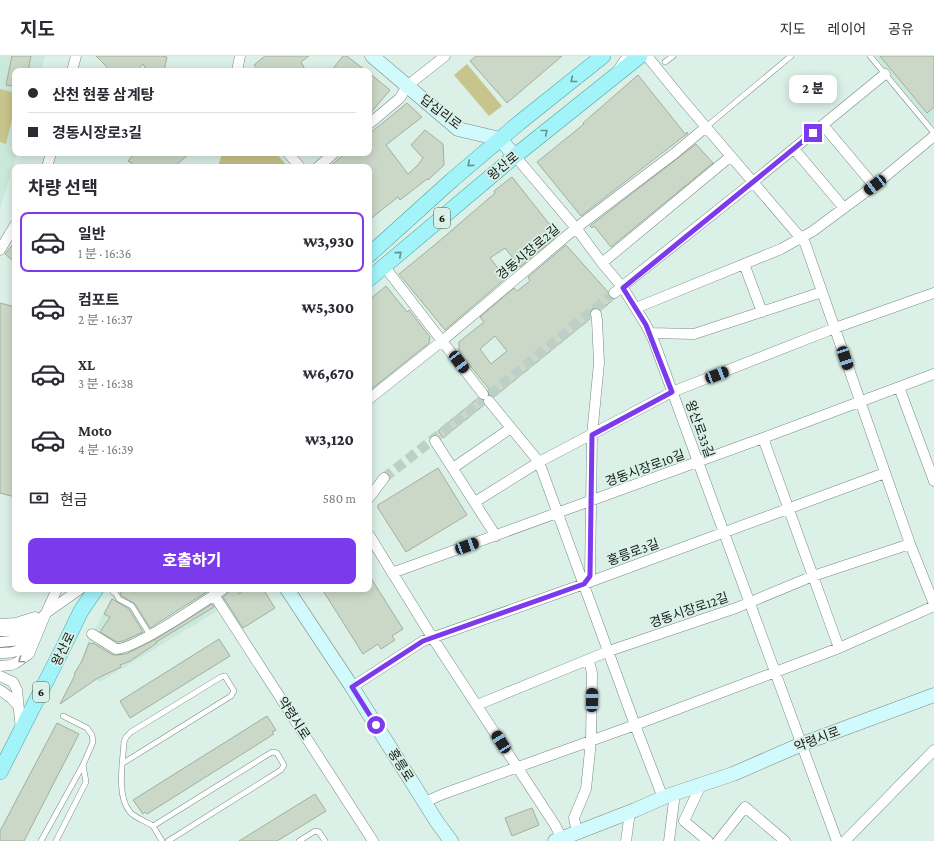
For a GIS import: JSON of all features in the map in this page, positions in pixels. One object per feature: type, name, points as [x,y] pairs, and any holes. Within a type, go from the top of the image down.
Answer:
[{"type":"main road","name":"답십리로","points":[[372,56],[458,129],[500,139]]},
{"type":"main road","name":"왕산로","points":[[372,251],[500,139],[603,56]]},
{"type":"main road","name":"왕산로","points":[[372,276],[515,156],[640,56]]},
{"type":"main road","points":[[500,139],[515,156]]},
{"type":"main road","name":"왕산로","points":[[81,611],[84,592]]},
{"type":"main road","name":"왕산로","points":[[0,772],[64,648],[81,611],[94,592]]},
{"type":"main road","name":"홍릉로","points":[[289,592],[451,841]]},
{"type":"main road","name":"약령시로","points":[[560,840],[669,795],[733,774],[802,744],[934,694]]},
{"type":"street","points":[[73,68],[76,56]]},
{"type":"street","points":[[238,68],[240,56]]},
{"type":"street","points":[[372,121],[400,98],[407,86],[444,56]]},
{"type":"street","points":[[425,802],[443,794],[635,725],[839,648],[934,605],[910,544],[805,243],[647,56]]},
{"type":"street","points":[[618,291],[885,74]]},
{"type":"street","points":[[823,125],[875,185]]},
{"type":"street","name":"경동시장로2길","points":[[372,397],[576,228],[675,153],[706,127]]},
{"type":"street","points":[[636,308],[781,249],[801,238],[813,231],[875,185],[934,136]]},
{"type":"street","points":[[794,149],[844,208]]},
{"type":"street","points":[[291,156],[297,164]]},
{"type":"street","points":[[321,164],[331,156]]},
{"type":"street","name":"왕산로33길","points":[[515,156],[576,228],[602,263],[618,291],[636,308],[650,333],[837,841]]},
{"type":"street","points":[[602,263],[731,156]]},
{"type":"street","points":[[0,250],[12,231]]},
{"type":"street","points":[[744,264],[762,312]]},
{"type":"street","points":[[384,266],[486,397],[539,462],[635,725],[669,795],[669,841]]},
{"type":"street","points":[[650,333],[694,334],[822,292]]},
{"type":"street","points":[[475,502],[539,462],[672,392],[835,328],[934,293]]},
{"type":"street","points":[[584,584],[590,576],[592,435],[599,363],[596,314]]},
{"type":"street","name":"경동시장로10길","points":[[392,573],[590,502],[934,374]]},
{"type":"street","points":[[899,387],[934,480]]},
{"type":"street","points":[[453,468],[512,428]]},
{"type":"street","points":[[762,438],[839,648]]},
{"type":"street","points":[[435,441],[496,536]]},
{"type":"street","name":"홍릉로3길","points":[[352,687],[423,641],[432,637],[584,584],[885,473]]},
{"type":"street","points":[[372,494],[384,478]]},
{"type":"street","points":[[372,541],[432,637],[555,825],[560,840]]},
{"type":"street","name":"경동시장로12길","points":[[477,704],[609,652],[736,608],[813,576],[910,544]]},
{"type":"street","points":[[21,730],[16,690],[13,682],[1,671],[29,654],[56,592]]},
{"type":"street","points":[[0,631],[19,631],[25,628],[76,592]]},
{"type":"street","points":[[92,634],[119,649],[129,646],[150,635],[218,592]]},
{"type":"street","name":"약령시로","points":[[218,592],[373,841]]},
{"type":"street","points":[[0,624],[16,623],[46,613]]},
{"type":"street","points":[[0,642],[22,640],[46,613]]},
{"type":"street","points":[[0,653],[9,653],[20,650],[36,638]]},
{"type":"street","points":[[578,832],[574,818],[586,788],[591,741],[592,673],[589,661]]},
{"type":"street","points":[[0,690],[11,698],[18,706]]},
{"type":"street","points":[[845,841],[934,750]]},
{"type":"street","points":[[701,785],[684,821],[708,841]]},
{"type":"street","points":[[718,841],[745,807],[785,841]]},
{"type":"street","points":[[626,841],[630,812]]},
{"type":"lane","points":[[600,88],[625,56]]},
{"type":"lane","points":[[665,62],[673,56]]},
{"type":"lane","points":[[706,127],[791,56]]},
{"type":"lane","points":[[870,56],[934,133]]},
{"type":"lane","points":[[113,592],[119,599],[132,606],[150,635]]},
{"type":"lane","points":[[123,762],[231,696],[234,691],[225,676],[221,677],[130,733],[124,742],[123,762],[122,784],[126,807],[131,813],[153,826],[162,841]]},
{"type":"lane","points":[[41,841],[83,765],[92,745],[93,738],[87,728],[63,716]]},
{"type":"lane","points":[[153,826],[272,752],[277,752],[284,765],[281,770],[168,841]]},
{"type":"lane","points":[[56,841],[86,782],[83,765]]},
{"type":"lane","points":[[299,841],[315,831],[319,832],[325,841]]},
{"type":"shaded area","points":[[0,56],[45,56],[42,68],[12,68],[12,156],[16,156],[14,164],[12,164],[12,169],[0,209]]},
{"type":"shaded area","points":[[875,56],[934,56],[934,123],[931,126]]},
{"type":"shaded area","points":[[467,64],[502,106],[489,116],[454,75]]},
{"type":"shaded area","points":[[0,89],[12,92],[12,119],[6,144],[0,142]]},
{"type":"shaded area","points":[[221,156],[279,156],[285,164],[219,164]]},
{"type":"shaded area","points":[[114,592],[120,598],[131,603],[150,633],[190,608],[181,594],[184,592],[240,592],[220,605],[222,608],[100,682],[80,663],[88,642]]},
{"type":"building","points":[[12,56],[31,56],[29,68],[12,68],[12,86],[6,85]]},
{"type":"building","points":[[96,56],[167,57],[165,68],[145,68],[143,64],[139,68],[106,68],[107,67]]},
{"type":"building","points":[[265,56],[309,56],[301,62],[304,68],[256,68],[254,65]]},
{"type":"building","points":[[343,56],[347,56],[362,68],[333,68]]},
{"type":"building","points":[[476,56],[562,56],[507,103],[470,61]]},
{"type":"building","points":[[880,56],[934,56],[934,107],[927,113]]},
{"type":"building","points":[[372,75],[390,90],[372,111]]},
{"type":"building","points":[[638,75],[686,135],[581,216],[537,162],[584,124],[583,123]]},
{"type":"building","points":[[407,103],[422,117],[386,145],[408,174],[423,158],[411,145],[425,130],[443,144],[444,165],[428,180],[427,179],[400,200],[398,197],[372,218],[372,164],[333,164],[342,156],[372,156],[372,132]]},
{"type":"building","points":[[696,144],[713,163],[611,247],[594,226],[592,228],[590,226]]},
{"type":"building","points":[[132,156],[187,156],[177,164],[133,164],[128,161]]},
{"type":"building","points":[[512,177],[558,235],[520,267],[505,248],[490,258],[506,278],[445,330],[399,274],[437,243],[495,193],[494,191]]},
{"type":"building","points":[[566,245],[608,292],[609,297],[614,299],[601,310],[598,308],[592,309],[590,312],[590,319],[494,397],[489,395],[489,389],[459,352],[459,342],[484,322],[480,317],[514,288],[517,291],[530,281],[528,277]],"holes":[[[495,336],[507,351],[491,364],[480,349]]]},
{"type":"building","points":[[12,246],[12,260],[5,254]]},
{"type":"building","points":[[386,286],[407,312],[409,310],[430,337],[429,343],[372,389],[372,298]]},
{"type":"building","points":[[0,303],[12,306],[12,496],[0,493]]},
{"type":"building","points":[[478,398],[483,400],[484,405],[443,438],[438,431]]},
{"type":"building","points":[[438,468],[467,515],[406,552],[378,508],[378,505]]},
{"type":"building","points":[[372,580],[403,629],[392,636],[395,640],[381,649],[378,644],[363,654],[324,592],[372,592]]},
{"type":"building","points":[[121,592],[206,592],[150,628],[135,604],[120,594]]},
{"type":"building","points":[[229,592],[238,592],[239,594],[242,592],[265,592],[275,608],[243,628],[223,597]]},
{"type":"building","points":[[112,599],[129,609],[143,632],[123,641],[117,642],[100,632],[110,617],[104,614]]},
{"type":"building","points":[[212,604],[214,607],[156,642],[157,643],[130,661],[120,665],[121,667],[98,678],[60,704],[75,675],[74,674],[82,661],[89,643],[93,643],[113,655],[126,654],[156,639]]},
{"type":"building","points":[[219,639],[230,656],[130,718],[120,701]]},
{"type":"building","points":[[267,716],[276,730],[272,732],[274,734],[147,814],[145,812],[143,814],[133,800]]},
{"type":"building","points":[[57,723],[79,734],[24,841],[0,841],[0,831]]},
{"type":"building","points":[[315,794],[326,811],[305,824],[277,841],[239,841]]},
{"type":"building","points":[[532,808],[539,825],[512,836],[505,818]]},
{"type":"tunnel","points":[[384,478],[487,397],[614,293]]},
{"type":"route","points":[[376,725],[352,687],[423,641],[584,584],[590,576],[592,435],[672,392],[653,339],[623,288],[813,133]]}]
